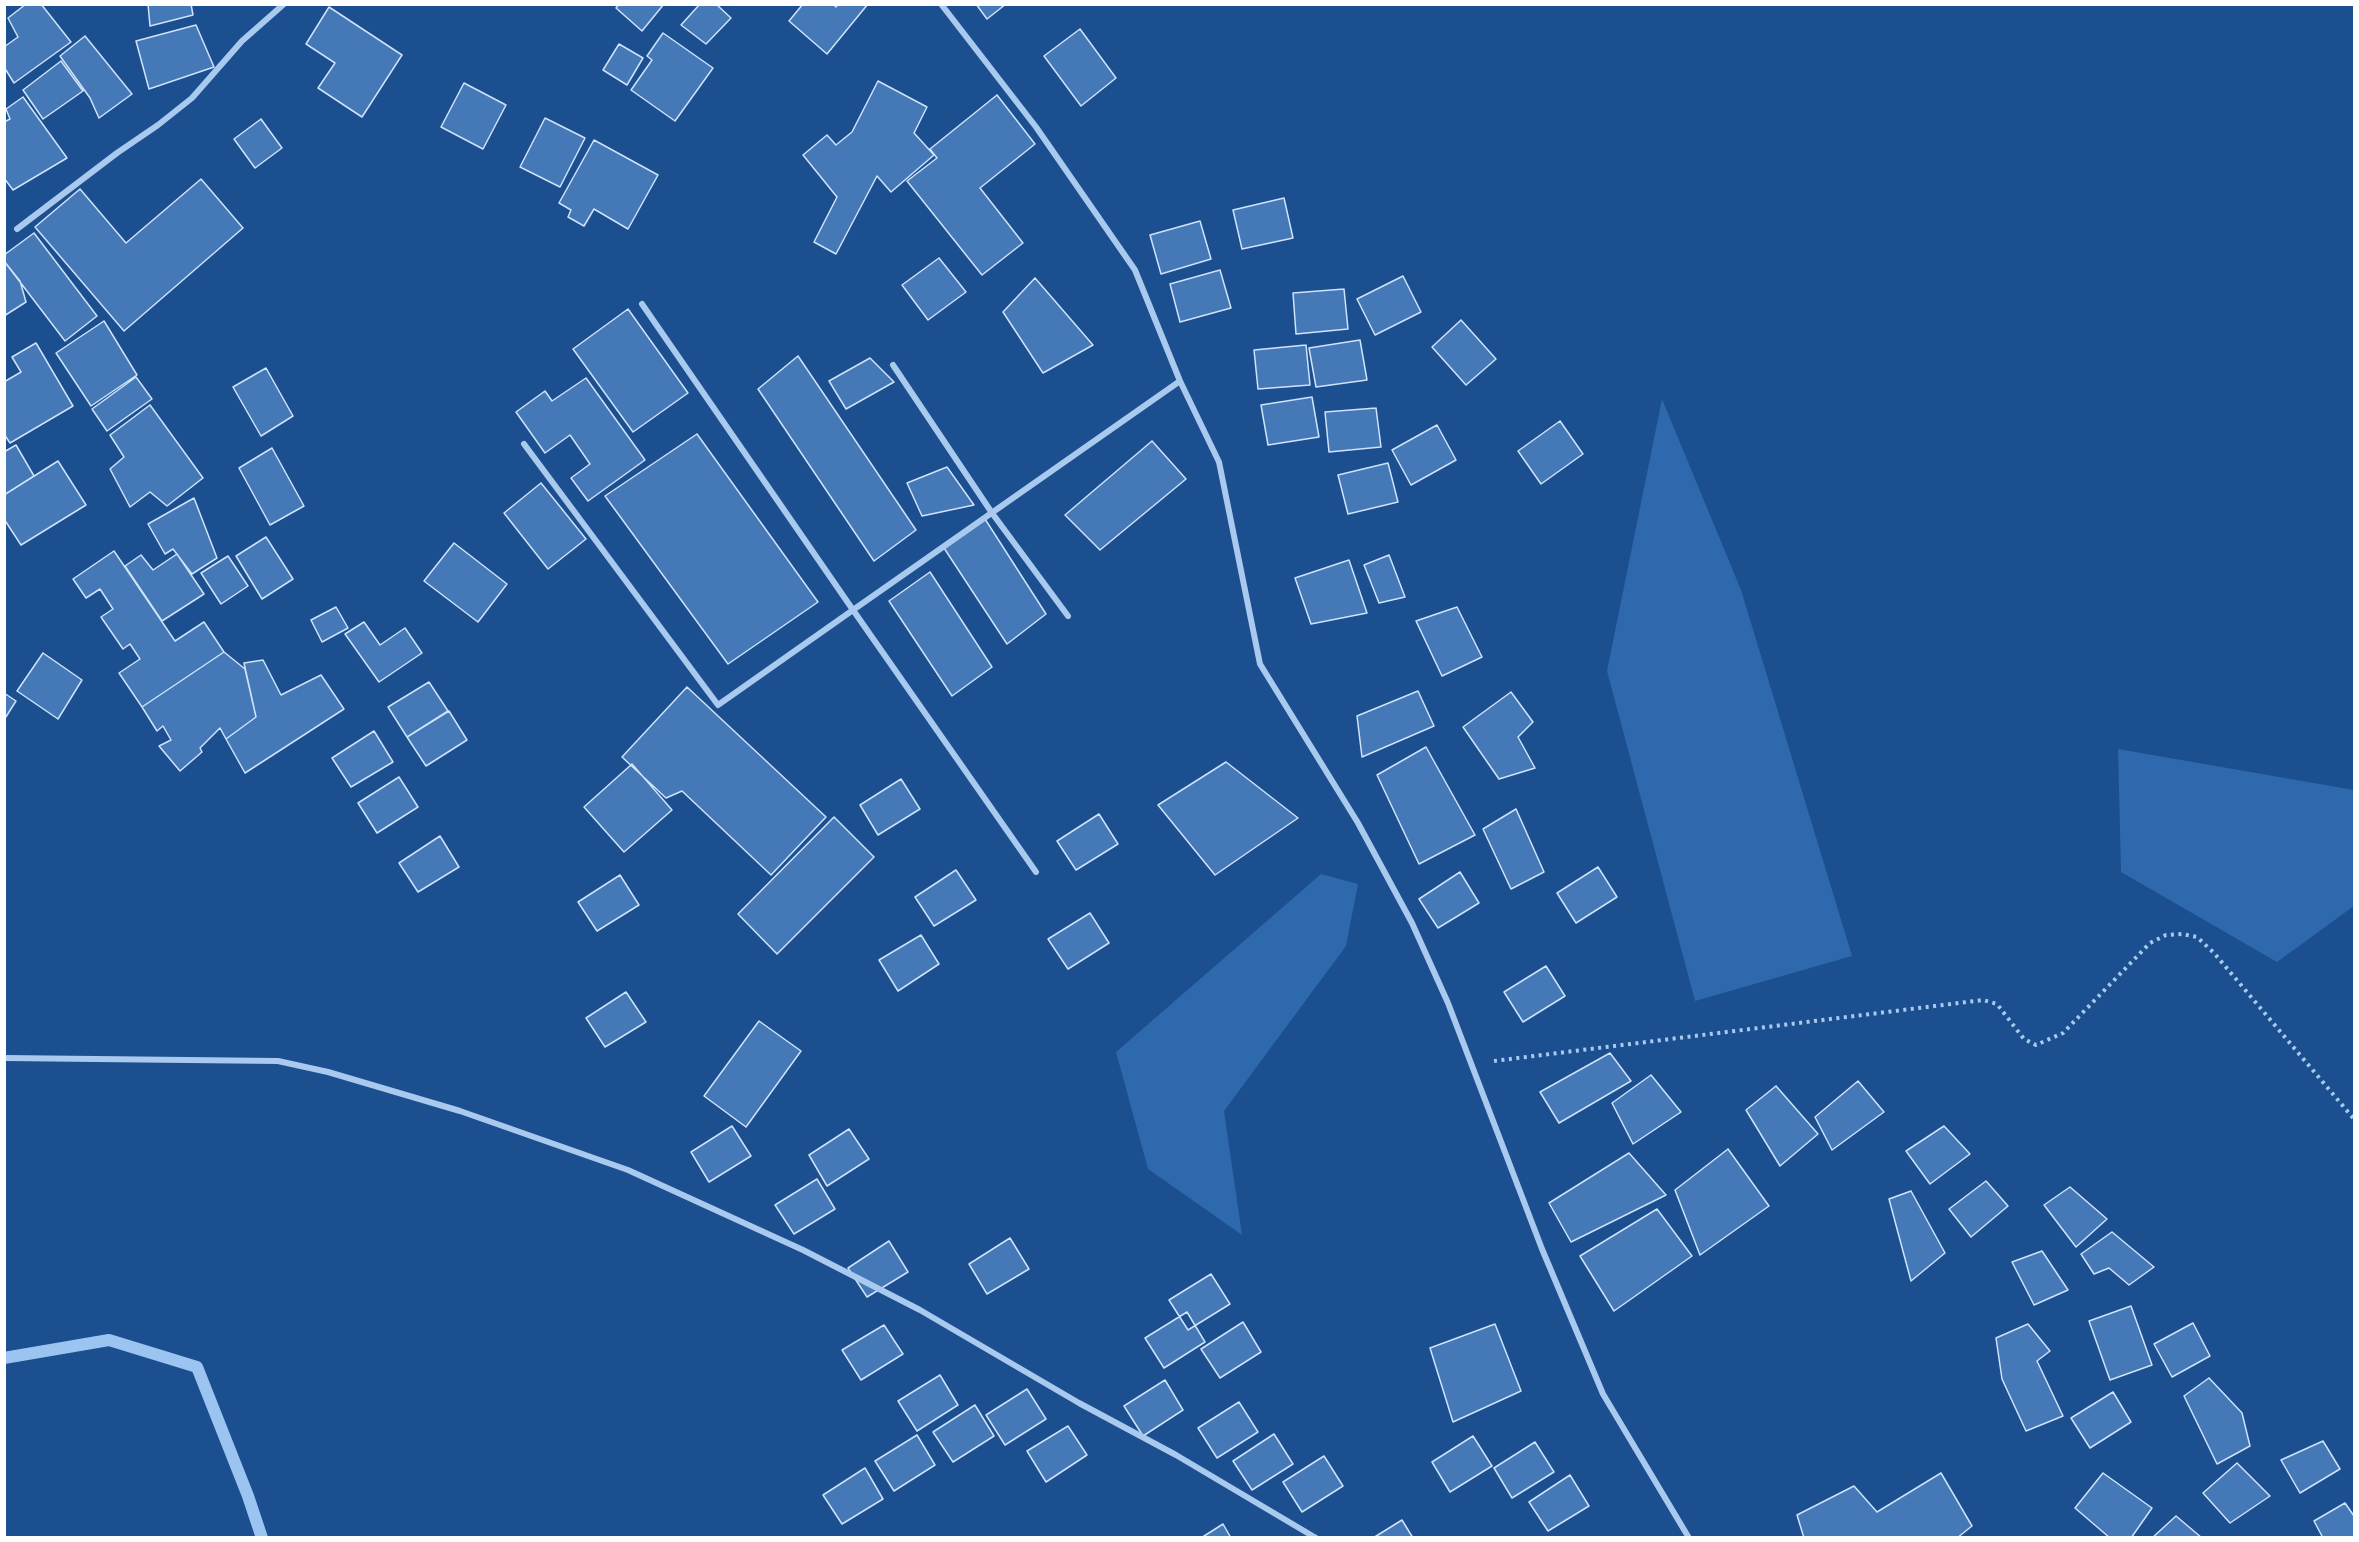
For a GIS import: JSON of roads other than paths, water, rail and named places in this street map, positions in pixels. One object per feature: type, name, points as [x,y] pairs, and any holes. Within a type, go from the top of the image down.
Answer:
[{"type":"street","points":[[17,229],[192,98],[242,41],[284,4]]},
{"type":"street","points":[[941,4],[1036,127],[1135,270],[1180,381],[1219,462],[1260,664],[1358,823],[1412,923],[1473,1064],[1542,1249],[1603,1394],[1689,1538]]},
{"type":"street","points":[[642,304],[1036,872]]},
{"type":"street","points":[[892,365],[992,513],[1068,616]]},
{"type":"street","points":[[524,444],[718,705],[1180,381]]},
{"type":"street","points":[[4,1058],[278,1062],[328,1072],[460,1111],[628,1170],[803,1250],[920,1310],[1079,1403],[1176,1455],[1316,1538]]},
{"type":"waterway","points":[[4,1358],[109,1340],[197,1367],[248,1496],[262,1538]]}]
